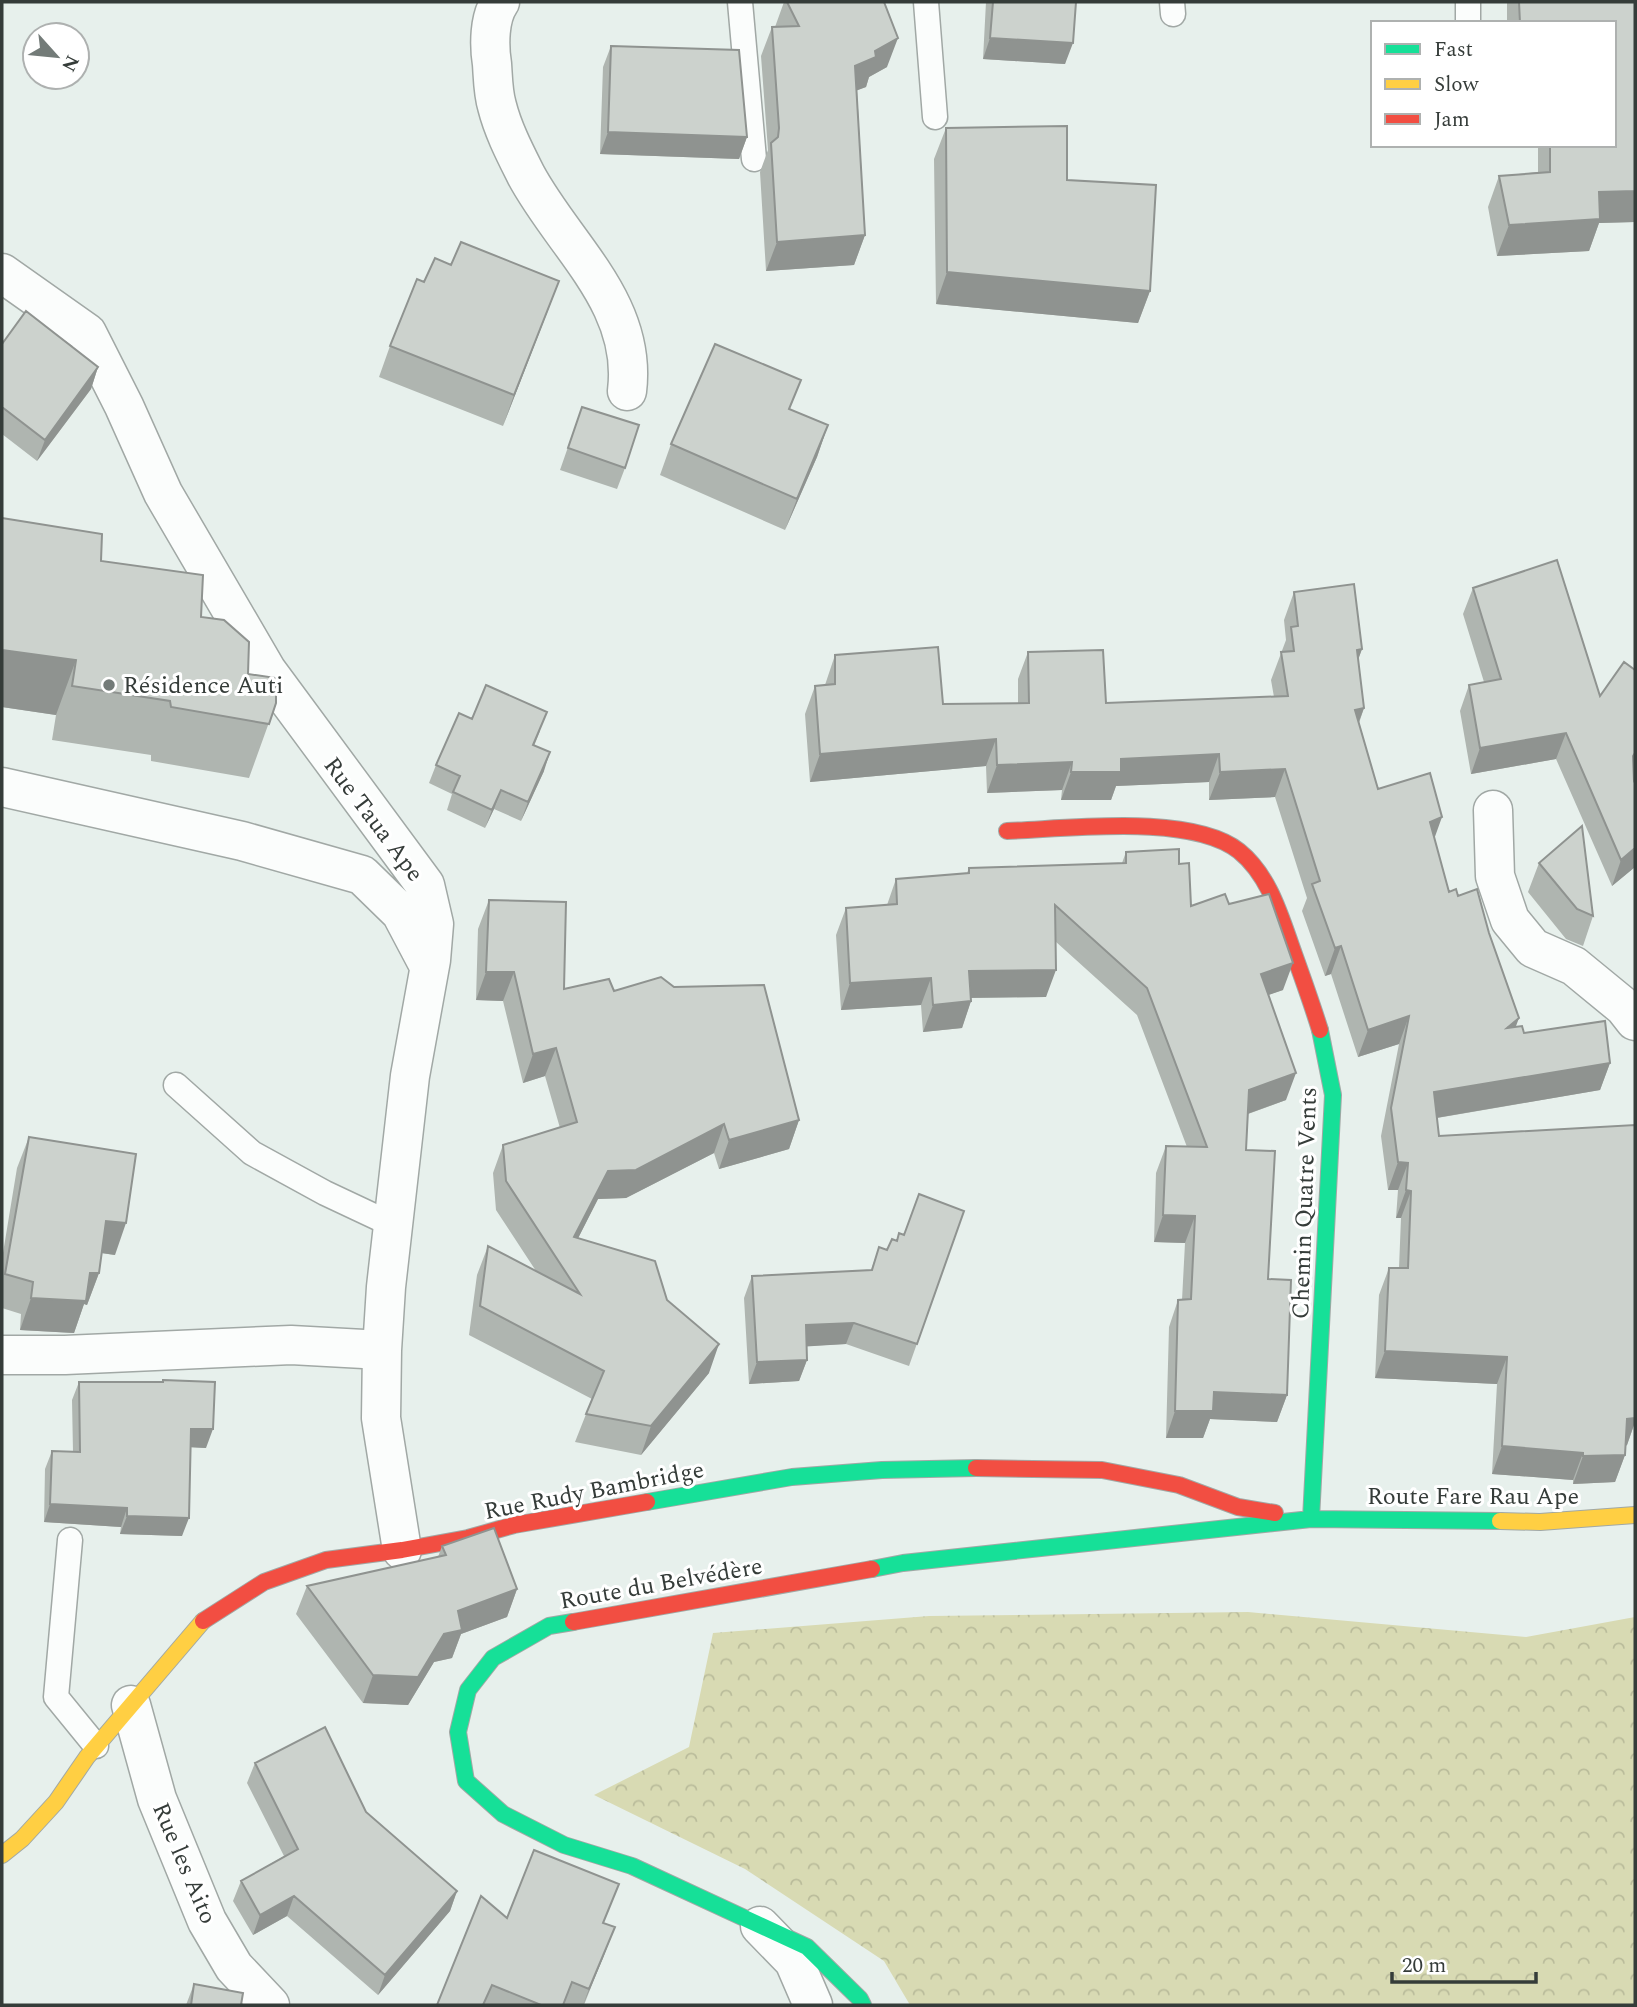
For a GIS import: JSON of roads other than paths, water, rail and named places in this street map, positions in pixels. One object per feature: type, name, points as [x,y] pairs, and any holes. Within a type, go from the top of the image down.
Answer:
[{"type":"street","points":[[500,2],[496,9],[490,47],[496,105],[527,176],[562,233],[603,287],[624,337],[630,371],[627,391]]},
{"type":"street","name":"Rue Taua Ape","points":[[2,273],[87,333],[124,406],[163,493],[267,671],[425,885],[434,924],[410,1076],[393,1225],[383,1350],[381,1418],[402,1550]]},
{"type":"street","points":[[2,787],[242,841],[362,875],[401,913],[429,966]]},
{"type":"street","points":[[1493,810],[1495,876],[1510,920],[1533,948],[1574,966],[1624,1007],[1635,1021]]},
{"type":"street","name":"Chemin Quatre Vents","points":[[1007,831],[1152,828],[1187,831],[1222,840],[1248,859],[1272,893],[1300,969],[1330,1065],[1333,1095],[1311,1519]]},
{"type":"street","points":[[2,1354],[291,1345],[383,1350]]},
{"type":"street","name":"Rue Rudy Bambridge","points":[[2,1855],[22,1839],[56,1802],[96,1746],[202,1622],[264,1582],[326,1559],[402,1550],[468,1538],[514,1525],[792,1477],[882,1470],[1003,1467],[1102,1470],[1179,1485],[1238,1507],[1311,1519]]},
{"type":"street","name":"Route Fare Rau Ape","points":[[1311,1519],[1540,1522],[1635,1515]]},
{"type":"street","name":"Route du Belvédère","points":[[863,2005],[807,1947],[632,1866],[564,1845],[503,1814],[466,1781],[457,1732],[468,1690],[493,1658],[549,1626],[903,1563],[1311,1519]]},
{"type":"street","name":"Rue les Aito","points":[[131,1705],[157,1799],[207,1920],[234,1967],[270,2005]]},
{"type":"street","points":[[757,1922],[794,1961],[813,2005]]},
{"type":"lane","points":[[740,2],[754,159]]},
{"type":"lane","points":[[926,2],[935,117]]},
{"type":"lane","points":[[1468,2],[1468,21]]},
{"type":"lane","points":[[176,1085],[252,1153],[325,1193],[393,1225]]},
{"type":"lane","points":[[70,1540],[56,1697],[96,1746]]},
{"type":"place","name":"Résidence Auti","points":[[109,685]]}]
